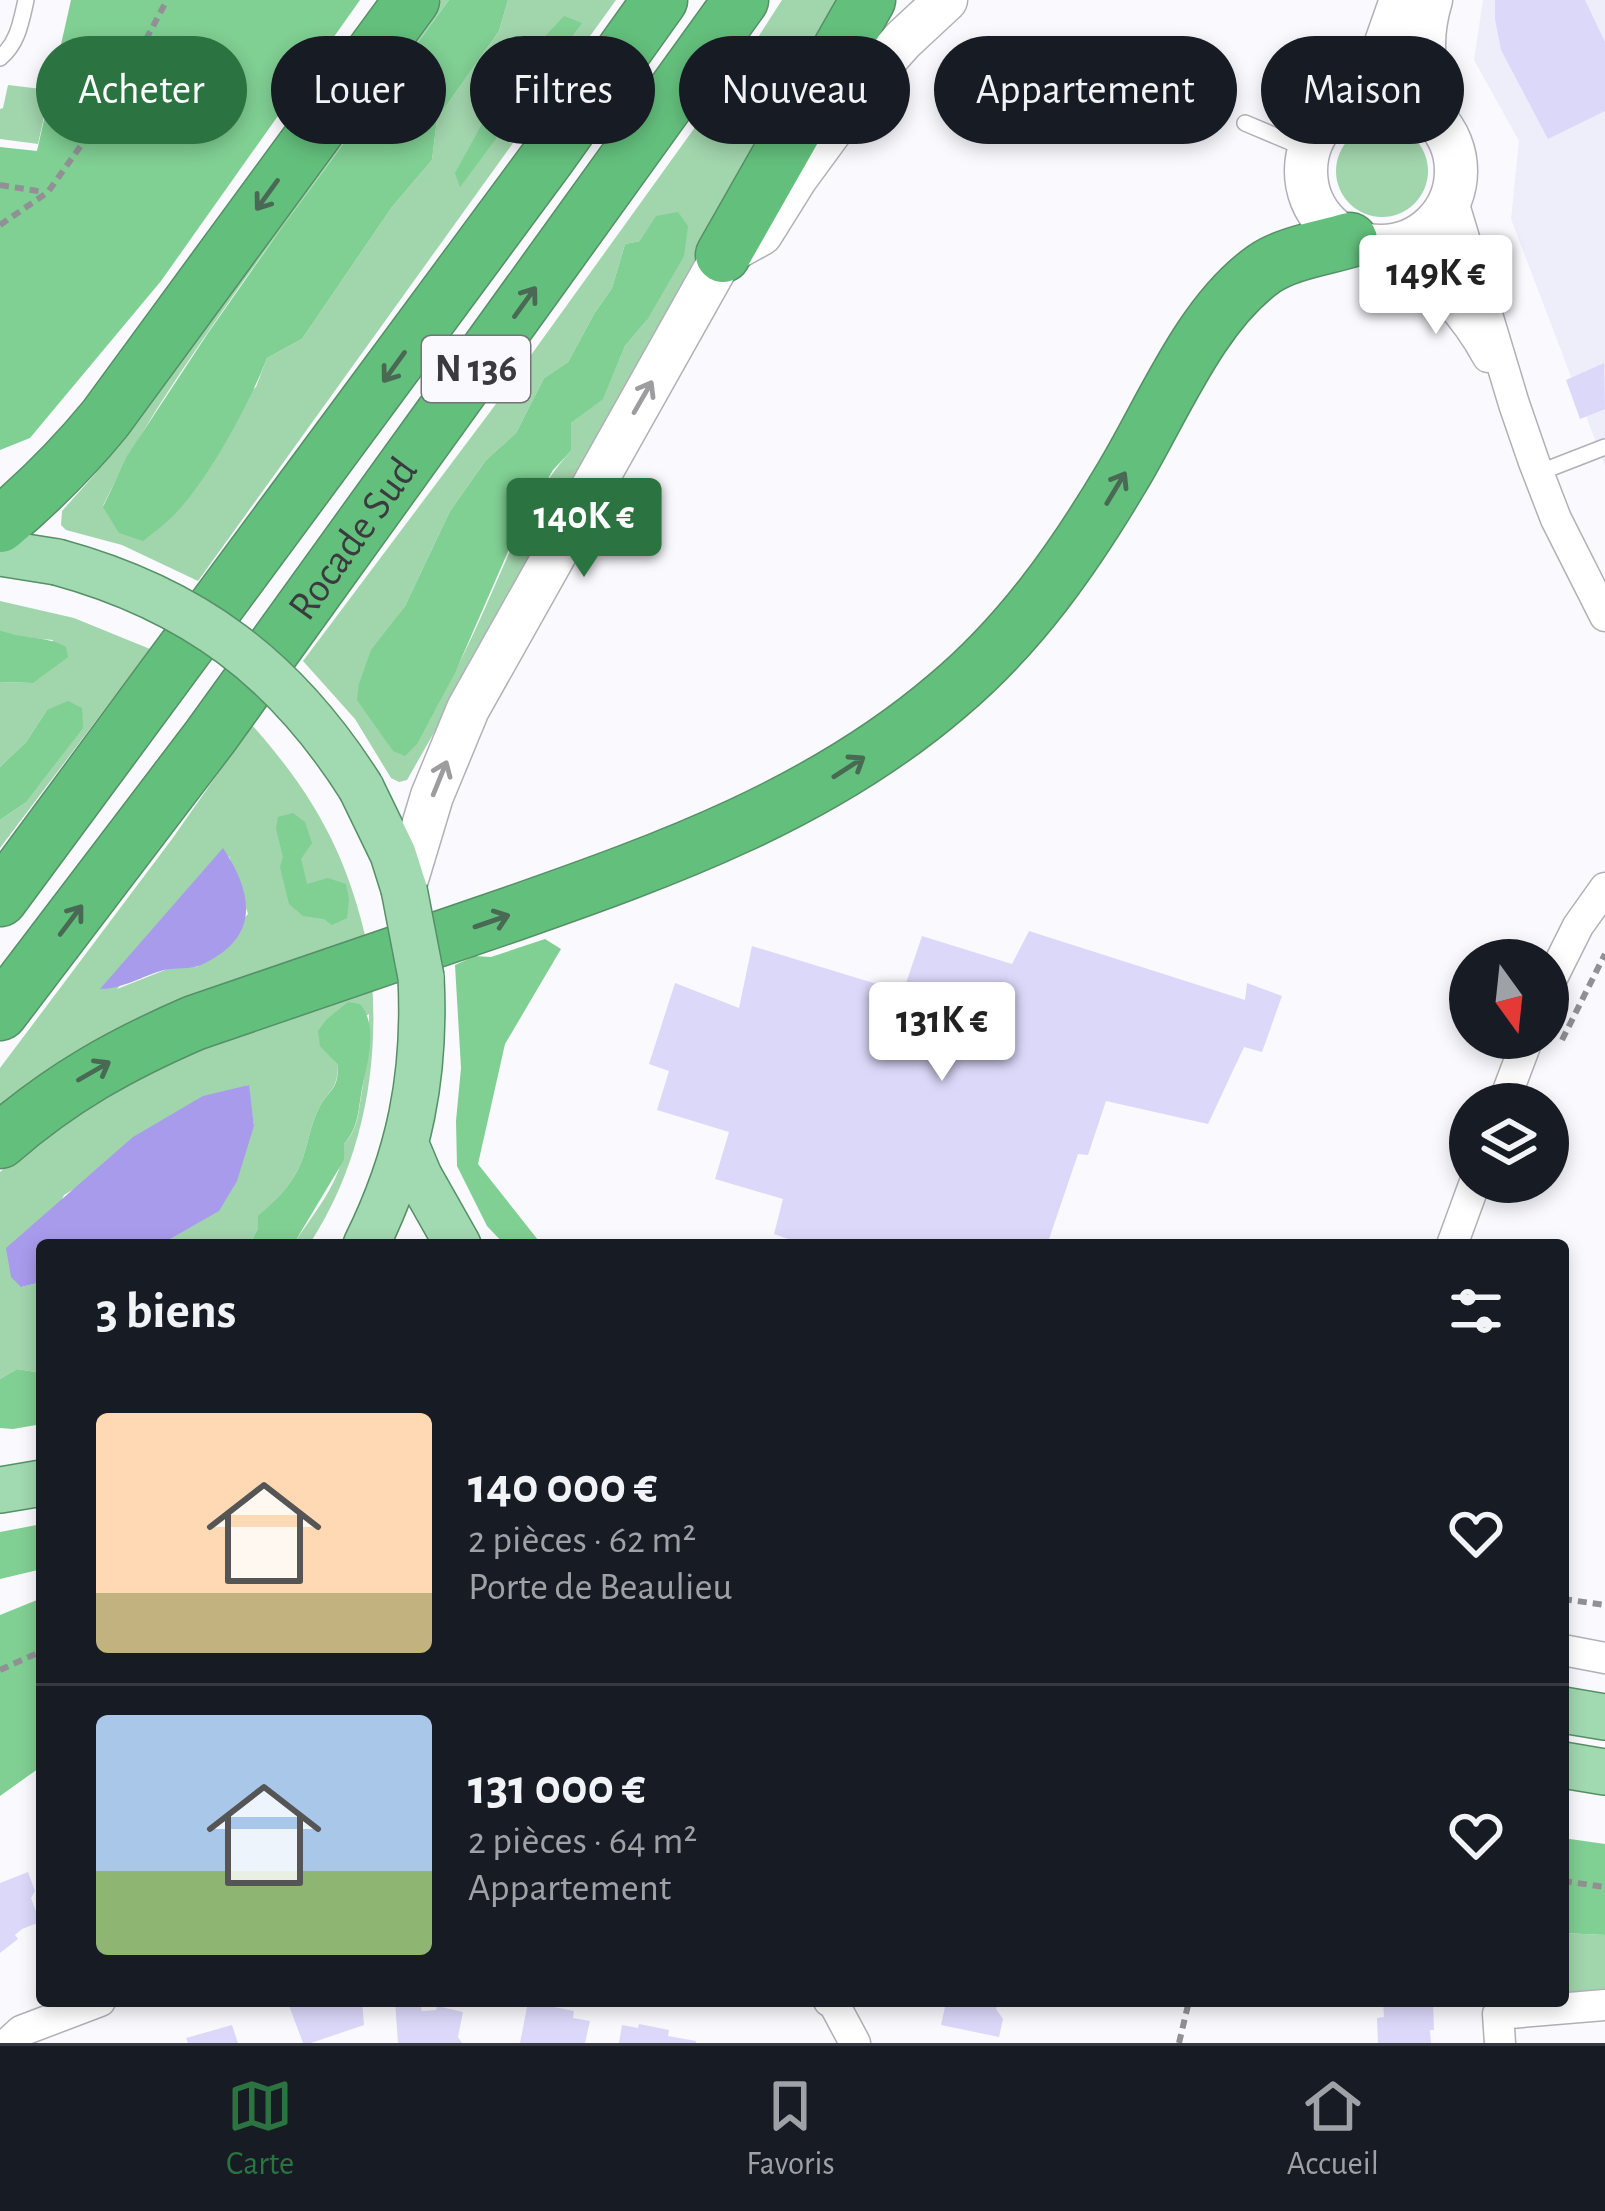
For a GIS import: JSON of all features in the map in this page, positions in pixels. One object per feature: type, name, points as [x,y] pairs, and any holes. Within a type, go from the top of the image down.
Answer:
[{"type":"highway","points":[[0,525],[73,459],[412,0]]},
{"type":"highway","name":"Rocade Sud","points":[[0,899],[660,0]]},
{"type":"highway","name":"Rocade Sud","points":[[0,1013],[210,737],[741,0]]},
{"type":"highway","points":[[723,255],[868,0]]},
{"type":"highway","points":[[0,1141],[64,1090],[131,1050],[194,1023],[660,861],[830,780],[948,696],[1042,598],[1123,476],[1215,315],[1266,267],[1370,243]]},
{"type":"main road","points":[[0,553],[58,562],[113,579],[167,602],[233,643],[317,724],[362,788],[393,854],[421,977],[422,1062],[406,1145],[369,1239]]},
{"type":"main road","points":[[406,1145],[455,1239]]},
{"type":"main road","points":[[0,1490],[36,1484]]},
{"type":"main road","points":[[1569,1711],[1605,1717]]},
{"type":"main road","points":[[1569,1766],[1605,1772]]},
{"type":"street","points":[[404,890],[432,796],[468,709],[723,255],[761,234],[870,77],[946,0]]},
{"type":"street","points":[[1388,36],[1401,0]]},
{"type":"street","points":[[1425,36],[1431,0]]},
{"type":"street","points":[[1312,144],[1306,171],[1317,212],[1331,227],[1370,243],[1431,280],[1478,338],[1514,404]]},
{"type":"street","points":[[1370,243],[1409,241],[1442,216],[1456,182],[1451,144]]},
{"type":"street","points":[[1452,198],[1538,473],[1605,616]]},
{"type":"street","points":[[1569,944],[1605,888]]},
{"type":"street","points":[[1454,1239],[1467,1203]]},
{"type":"street","points":[[1569,1650],[1605,1658]]},
{"type":"street","points":[[1500,2043],[1498,2014],[1605,2005]]},
{"type":"street","points":[[8,2043],[21,2031],[84,2007]]},
{"type":"street","points":[[836,2007],[855,2043]]},
{"type":"lane","points":[[0,58],[17,35],[26,0]]},
{"type":"lane","points":[[1246,124],[1309,150]]},
{"type":"lane","points":[[1538,473],[1605,447]]},
{"type":"path","points":[[0,225],[48,192],[114,99],[167,0]]},
{"type":"path","points":[[0,185],[48,192]]},
{"type":"path","points":[[1569,1027],[1605,954]]},
{"type":"path","points":[[1569,1601],[1605,1605]]},
{"type":"path","points":[[0,1670],[36,1654]]},
{"type":"path","points":[[1569,1882],[1605,1887]]},
{"type":"path","points":[[1179,2043],[1188,2007]]},
{"type":"shaded area","points":[[1483,0],[1605,0],[1605,466],[1511,219],[1519,141],[1474,60]]},
{"type":"shaded area","points":[[223,848],[245,899],[246,915],[233,942],[197,967],[164,970],[100,989]]},
{"type":"shaded area","points":[[249,1085],[254,1126],[237,1181],[219,1211],[170,1239],[36,1239],[36,1283],[21,1287],[11,1277],[6,1248],[133,1137],[203,1096]]},
{"type":"green space","points":[[71,0],[360,0],[335,36],[271,36],[271,126],[161,281],[30,438],[0,450],[0,147],[37,151],[39,144],[247,144],[247,36],[63,36]]},
{"type":"green space","points":[[441,0],[449,0],[423,36],[413,36]]},
{"type":"green space","points":[[449,0],[508,0],[495,36],[470,36],[470,72],[446,106],[446,36],[423,36]]},
{"type":"green space","points":[[508,0],[616,0],[590,36],[495,36]]},
{"type":"green space","points":[[782,0],[849,0],[829,36],[759,36]]},
{"type":"green space","points":[[564,16],[582,23],[572,36],[545,36]]},
{"type":"green space","points":[[470,72],[470,144],[512,144],[198,581],[122,545],[61,525],[62,511],[96,473],[333,144],[344,144],[180,373],[103,506],[256,387],[267,358],[302,339],[392,207],[432,160],[434,144],[446,144],[446,106]]},
{"type":"green space","points":[[8,85],[36,88],[36,144],[0,139]]},
{"type":"green space","points":[[343,144],[434,144],[432,160],[392,207],[302,339],[267,358],[226,441],[186,501],[143,541],[119,533],[103,507],[127,456]]},
{"type":"green space","points":[[471,144],[492,144],[460,187],[455,173]]},
{"type":"green space","points":[[683,144],[768,144],[591,457],[586,455],[581,464],[585,468],[407,780],[399,782],[391,778],[355,719],[303,661]],"holes":[[[640,241],[647,320],[625,346],[603,398],[571,423],[571,451],[524,521],[418,743],[371,651],[405,606],[450,511],[486,460],[516,433],[544,378],[568,362],[612,288],[625,244]]]},
{"type":"green space","points":[[1347,144],[1417,144],[1428,171],[1424,188],[1399,213],[1382,217],[1365,213],[1340,188],[1336,171]]},
{"type":"green space","points":[[678,212],[688,226],[684,256],[647,320],[625,346],[603,399],[571,423],[571,451],[553,470],[513,540],[455,673],[418,743],[405,756],[393,751],[357,700],[371,650],[405,606],[450,511],[486,460],[516,433],[544,378],[568,362],[612,288],[625,244],[640,241],[656,216]]},
{"type":"green space","points":[[0,601],[74,618],[150,649],[0,848],[0,820],[25,803],[47,710],[26,742],[0,767],[0,682],[33,683],[53,640],[12,636],[0,630]]},
{"type":"green space","points":[[0,630],[58,643],[66,647],[68,657],[33,683],[0,682]]},
{"type":"green space","points":[[68,701],[82,708],[83,728],[25,803],[0,820],[0,767],[26,742],[47,710]]},
{"type":"green space","points":[[252,725],[294,777],[326,829],[350,884],[368,948],[0,1119],[0,1068]],"holes":[[[229,856],[248,914],[197,967],[170,968],[117,989]]]},
{"type":"green space","points":[[293,813],[305,822],[312,843],[301,859],[307,884],[328,878],[346,884],[347,918],[332,925],[303,916],[289,904],[276,829],[278,817]]},
{"type":"green space","points":[[545,939],[561,949],[505,1044],[478,1164],[537,1239],[499,1239],[487,1226],[457,1166],[461,1068],[455,965],[475,956],[491,957]]},
{"type":"green space","points":[[372,982],[372,1051],[362,1119],[341,1184],[313,1239],[297,1239],[332,1184],[355,1126],[369,1014],[321,1046],[338,1065],[336,1080],[316,1115],[297,1171],[259,1216],[252,1239],[170,1239],[218,1211],[254,1126],[248,1085],[64,1195],[43,1239],[36,1239],[36,1255],[21,1287],[36,1283],[36,1372],[17,1369],[0,1379],[0,1172],[45,1131],[154,1064]]},
{"type":"green space","points":[[348,1002],[360,1004],[369,1023],[369,1056],[357,1118],[344,1144],[344,1160],[297,1239],[252,1239],[258,1216],[297,1171],[316,1115],[335,1085],[338,1065],[320,1046],[318,1031]]},
{"type":"green space","points":[[17,1369],[36,1372],[36,1425],[0,1428],[0,1379]]},
{"type":"green space","points":[[36,1525],[36,1570],[0,1579],[0,1532]]},
{"type":"green space","points":[[36,1600],[36,1770],[0,1796],[0,1615]]},
{"type":"green space","points":[[1569,1839],[1605,1844],[1605,1935],[1569,1933]]},
{"type":"green space","points":[[1569,1933],[1605,1935],[1605,1995],[1569,1998]]},
{"type":"building","points":[[1495,0],[1585,0],[1605,42],[1605,111],[1548,139],[1501,50]]},
{"type":"building","points":[[1604,363],[1605,409],[1580,419],[1566,380]]},
{"type":"building","points":[[1029,931],[1245,1000],[1247,983],[1282,996],[1262,1052],[1244,1047],[1208,1124],[1106,1101],[1088,1155],[1078,1154],[1049,1239],[788,1239],[774,1234],[783,1199],[715,1179],[729,1132],[657,1110],[669,1071],[649,1064],[675,983],[739,1008],[752,946],[903,992],[922,936],[1012,964]]},
{"type":"building","points":[[28,1872],[35,1891],[31,1898],[36,1924],[22,1929],[15,1935],[18,1939],[0,1953],[0,1883]]},
{"type":"building","points":[[290,2007],[362,2007],[364,2025],[303,2043]]},
{"type":"building","points":[[395,2007],[463,2012],[458,2037],[462,2043],[398,2043]]},
{"type":"building","points":[[527,2007],[574,2011],[573,2018],[590,2021],[585,2043],[520,2043]]},
{"type":"building","points":[[945,2007],[996,2007],[1003,2019],[999,2037],[941,2025]]},
{"type":"building","points":[[1383,2007],[1433,2007],[1431,2043],[1378,2043],[1377,2018],[1384,2017]]},
{"type":"building","points":[[639,2024],[669,2030],[668,2036],[696,2043],[619,2043],[622,2025],[638,2028]]},
{"type":"building","points":[[232,2025],[238,2043],[188,2043],[186,2038]]}]
